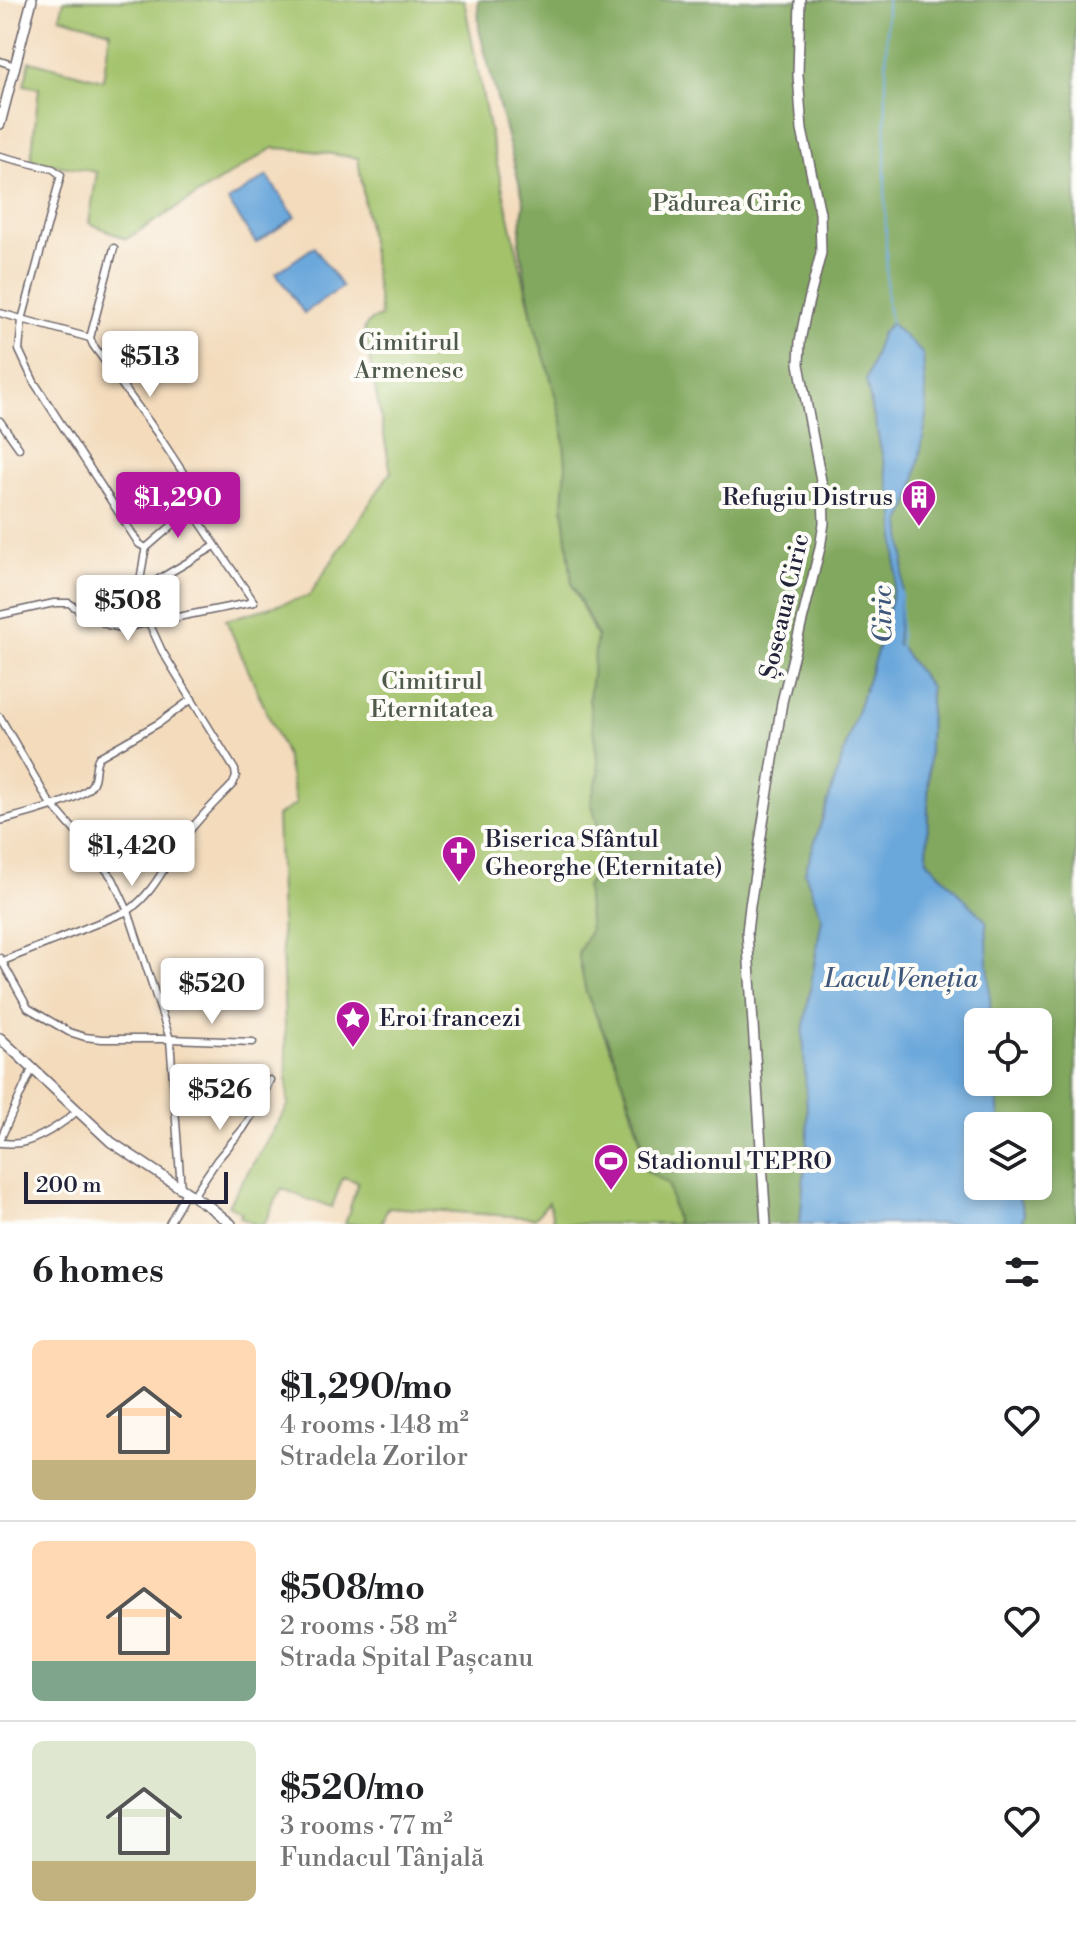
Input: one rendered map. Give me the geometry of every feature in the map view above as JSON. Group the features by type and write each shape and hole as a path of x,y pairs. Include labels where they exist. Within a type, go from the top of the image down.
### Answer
{"street":[{"path":"0,124 32,0"},
{"name":"Șoseaua Ciric","path":"766,1224 748,919 782,702 824,523 823,491 799,364 802,328 821,253 820,213 802,130 798,75 800,0"},
{"path":"0,61 15,66"},
{"path":"0,156 53,169 61,175 22,320 19,350 34,382 139,544 146,548"},
{"path":"114,248 90,338 199,497 196,505 146,548 137,592 162,651 235,770 236,777 182,840 146,895 128,911 2,960 28,1008 69,1032 102,1039 253,1042"},
{"path":"0,313 90,338"},
{"path":"0,421 19,448"},
{"path":"0,615 62,602 108,625 122,628 254,602 191,509"},
{"path":"137,592 215,546"},
{"path":"0,821 53,806 89,789 94,783 99,757 159,723 192,699"},
{"path":"0,717 32,776 113,879 128,911 170,1039 186,1192"},
{"path":"0,1038 111,1142 231,1224"},
{"path":"33,1067 0,1142 18,1144 28,1140 54,1128 77,1111"},
{"path":"169,1224 186,1192 243,1129 270,1080"}],"green space":[{"name":"Cimitirul Eternitatea","path":"64,0 464,0 490,133 533,321 563,425 567,467 563,505 573,587 597,638 590,700 599,773 598,868 586,886 591,932 579,955 588,997 620,1071 641,1143 668,1184 677,1224 554,1224 549,1202 535,1218 388,1207 381,1224 345,1224 358,1182 343,1177 332,1207 282,1188 264,1224 253,1224 228,1205 288,1106 277,816 296,804 286,756 226,620 309,596 391,473 364,328 371,320 381,317 358,158 273,148 126,239 89,223 97,172 31,161 39,88 24,85 30,61 103,80 110,31 60,17"},
{"name":"Pădurea Ciric","path":"478,0 1076,0 1076,1224 1021,1224 1024,1213 1020,1200 1052,1200 1052,1112 998,1112 997,1096 1052,1096 1052,1008 990,1008 985,921 927,860 930,687 897,643 904,558 901,523 913,493 866,381 895,512 896,577 882,636 805,872 822,918 813,969 808,1132 800,1224 677,1224 668,1184 642,1168 641,1140 635,1115 611,1048 586,993 578,953 590,931 586,887 598,866 599,831 591,801 599,772 589,699 597,635 572,584 563,504 566,465 562,422 532,317 519,242 524,202 479,29"}],"water":[{"path":"267,176 295,217 256,243 228,201"},
{"path":"314,247 342,287 304,313 276,273"},
{"name":"Lacul Veneția","path":"891,323 923,354 927,416 913,493 901,523 904,558 897,643 930,687 927,860 986,921 990,1008 964,1008 964,1096 997,1096 998,1112 964,1112 964,1200 1020,1200 1024,1213 1021,1224 800,1224 808,1132 803,1033 822,918 805,872 882,636 896,577 895,512 866,381 881,334"}],"waterway":[{"name":"Ciric","path":"887,0 885,181 887,305 891,322"},
{"name":"Ciric","path":"900,649 901,591"}],"place":[{"name":"Refugiu Distrus","path":"919,528"},
{"name":"Biserica Sfântul Gheorghe (Eternitate)","path":"459,884"},
{"name":"Eroi francezi","path":"353,1049"},
{"name":"Stadionul TEPRO","path":"611,1192"}],"park label":[{"name":"Cimitirul Armenesc","path":"409,356"}]}
